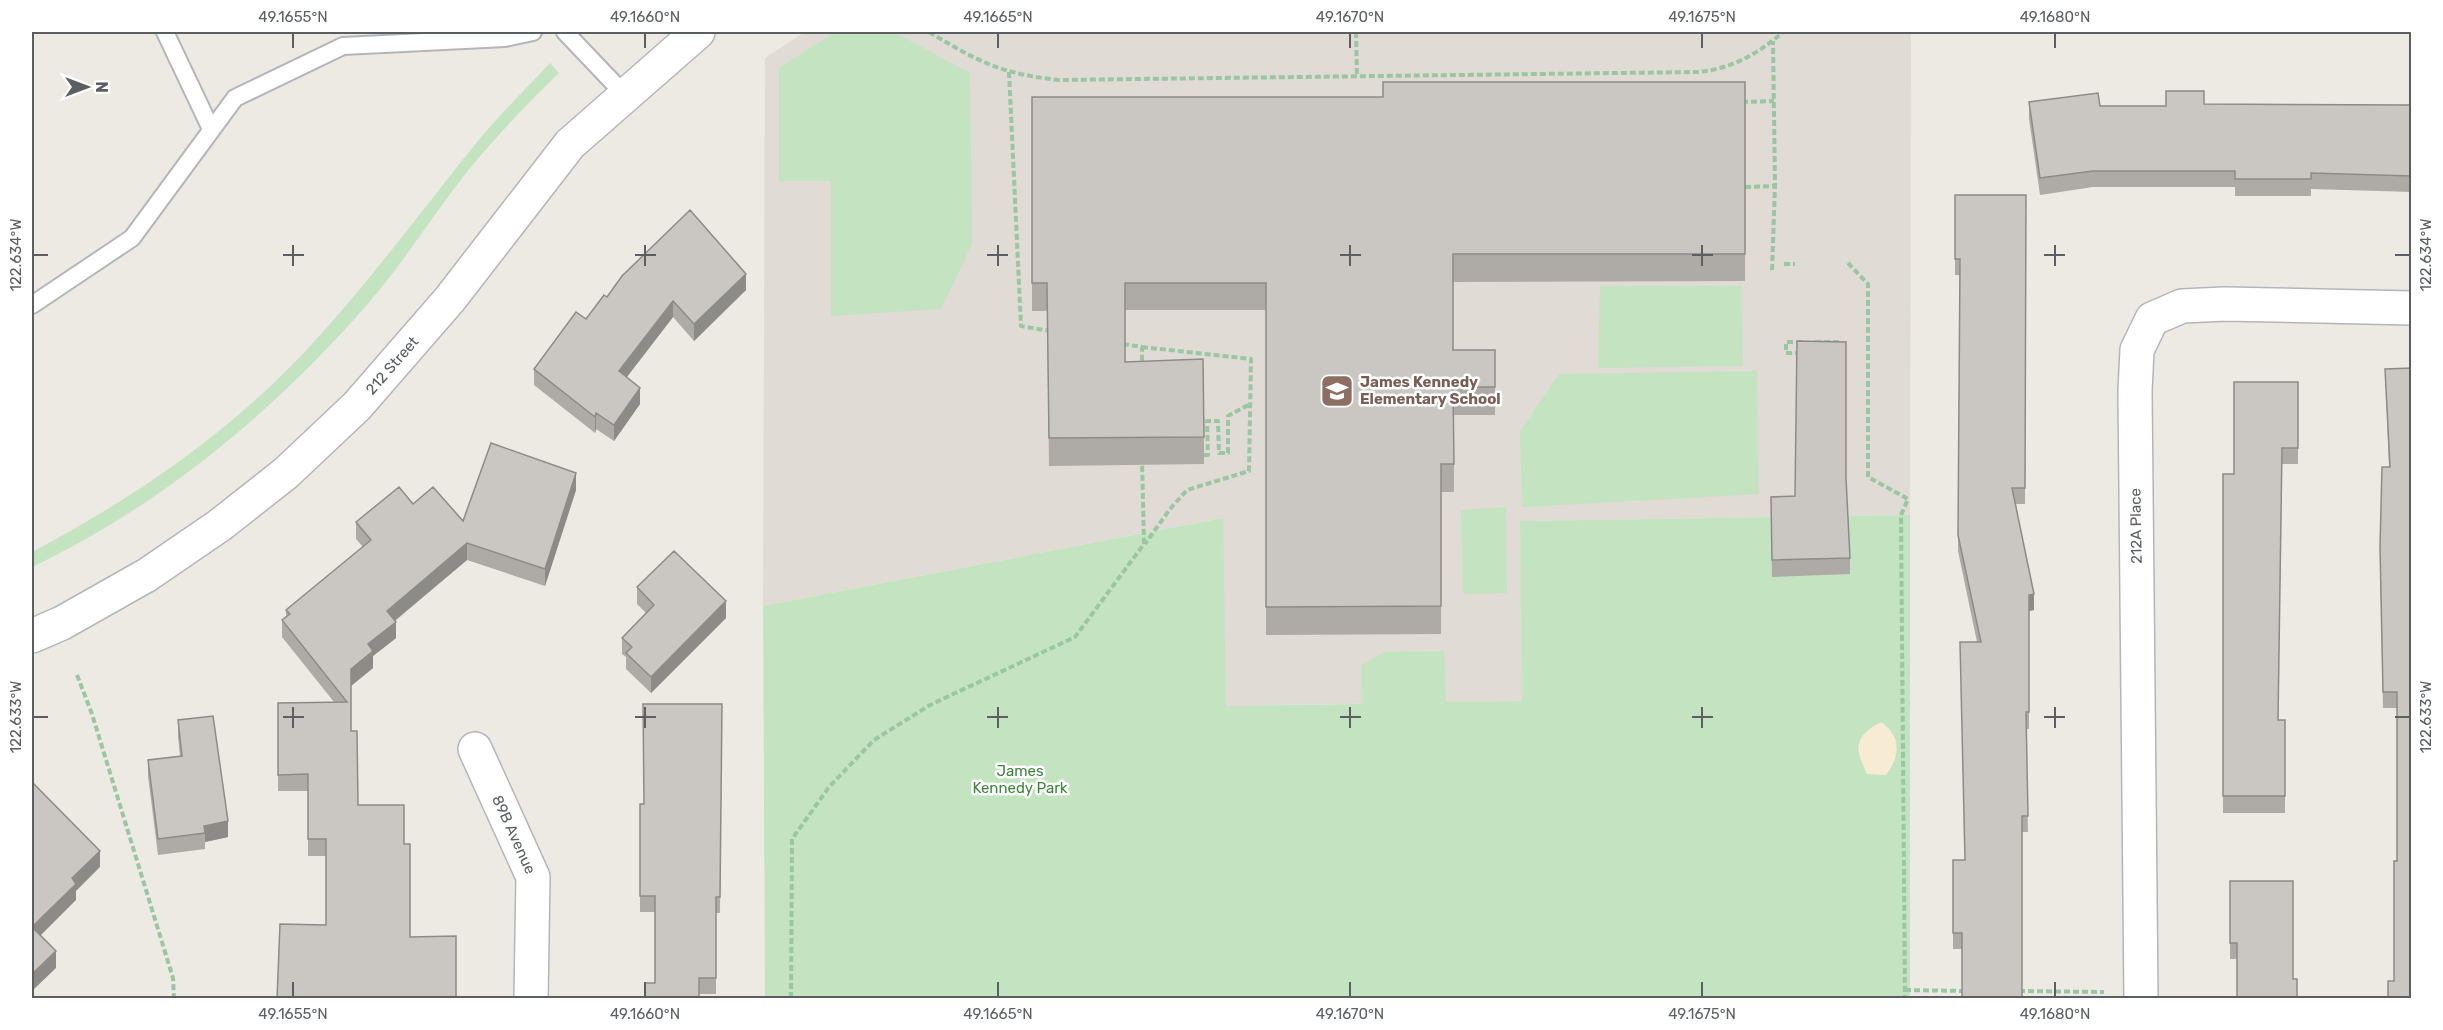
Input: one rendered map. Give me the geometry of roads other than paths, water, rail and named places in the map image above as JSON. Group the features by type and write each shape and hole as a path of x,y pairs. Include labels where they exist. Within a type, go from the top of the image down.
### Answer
{"street":[{"name":"212 Street","path":"32,636 62,623 147,575 220,525 286,473 357,406 450,299 570,144 624,94 698,32"},
{"name":"212A Place","path":"2141,995 2135,392 2137,350 2152,319 2182,306 2225,304 2412,308"},
{"name":"89B Avenue","path":"475,749 533,877 531,999"}],"lane":[{"path":"165,32 211,129"},
{"path":"32,304 132,238 235,98 343,46 505,38 533,32"},
{"path":"565,32 624,94"}],"place":[{"name":"James Kennedy Elementary School","path":"1337,391"}],"park label":[{"name":"James Kennedy Park","path":"1020,780"}]}
